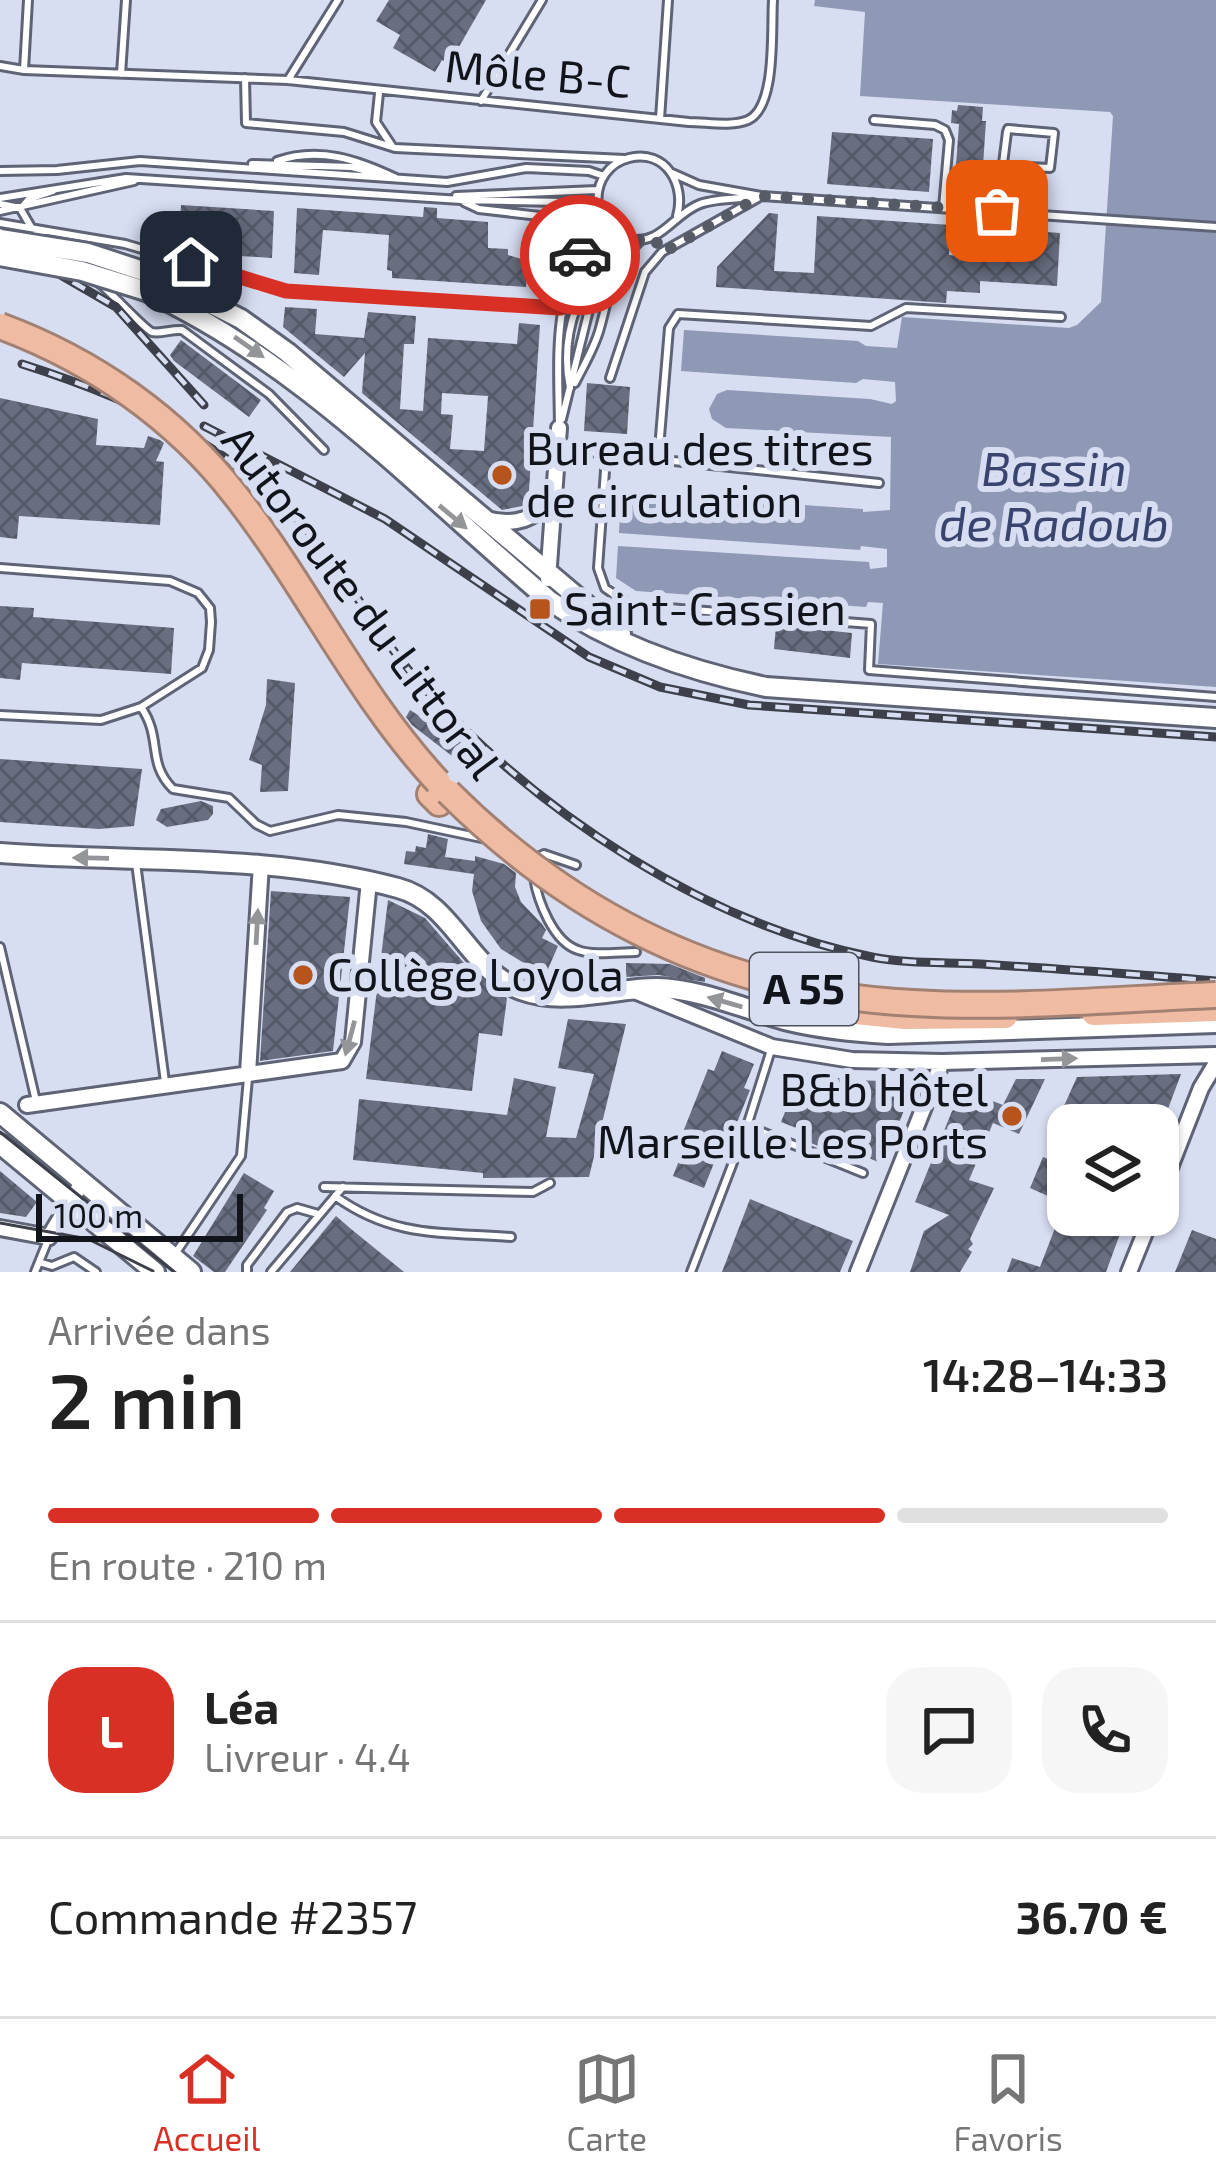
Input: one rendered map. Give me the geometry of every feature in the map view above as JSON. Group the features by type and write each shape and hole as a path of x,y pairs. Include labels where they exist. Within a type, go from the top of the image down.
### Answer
{"highway":[{"name":"Autoroute du Littoral","path":"0,326 57,349 98,373 170,426 234,494 378,708 422,765 525,862 615,921 695,958 755,977 873,1000 952,1004 1216,995"},
{"name":"Autoroute du Littoral","path":"0,341 67,371 112,399 178,453 230,511 379,734 430,794 490,852 591,923 690,970 767,994 846,1011 965,1017 1216,1009"}],"street":[{"path":"0,239 88,253 241,319 287,352 638,650"},
{"path":"0,256 149,283 276,367 546,598 580,622 638,650 705,674 766,687 1216,718"},
{"path":"546,598 559,428"},
{"path":"485,519 500,523 527,520 555,497"},
{"path":"0,854 219,859 405,889 448,920 477,962 499,980 524,991 560,996 680,990 790,1021 888,1034 1216,1023"},
{"path":"248,1073 261,864"},
{"path":"32,1104 335,1064 349,1054 369,881"},
{"path":"632,991 772,1046 852,1060 1216,1059 1179,1144"},
{"path":"858,1272 942,1062"},
{"path":"0,1113 191,1272"},
{"path":"0,1144 155,1272"},
{"path":"0,1228 49,1237 83,1181"},
{"path":"1130,1272 1144,1236"}],"lane":[{"path":"24,70 28,0"},
{"path":"121,75 126,0"},
{"path":"288,80 338,0"},
{"path":"481,101 542,0"},
{"path":"660,118 668,0"},
{"name":"Môle B-C","path":"0,66 288,80 738,123 760,111 768,91 773,0"},
{"path":"245,78 246,123 344,132 394,148 651,158 699,185 761,196 1216,227"},
{"path":"379,92 376,122 394,148"},
{"path":"874,120 945,130 950,140 943,208"},
{"path":"997,211 1003,166 1008,129 1054,133 1050,169 1003,166"},
{"path":"625,159 604,176 597,190 602,219 620,236 654,237 676,216 706,202 761,196"},
{"path":"0,171 140,160 447,182 526,168 604,176"},
{"path":"206,164 352,167 399,180"},
{"path":"672,172 680,194 676,216"},
{"path":"0,204 63,187 126,178 563,202 598,210"},
{"path":"0,204 20,208 143,179"},
{"path":"20,208 29,199 63,187"},
{"path":"434,197 597,190"},
{"path":"610,378 641,277 662,253 761,196"},
{"path":"461,200 479,209 548,217 560,241 565,289"},
{"path":"20,208 31,226 124,303 143,328 157,334 182,330 269,394 324,449"},
{"path":"559,428 560,308 602,219"},
{"path":"0,223 125,244 286,291 560,308"},
{"path":"571,392 566,358 577,299 620,236"},
{"path":"654,237 662,253"},
{"path":"596,283 641,240"},
{"path":"559,428 602,257"},
{"path":"571,392 598,335 610,280 620,260"},
{"path":"658,461 669,328 678,314 872,326 906,308 1061,317"},
{"path":"558,449 879,483"},
{"path":"606,457 598,568 605,589 629,605 871,624 868,670 1216,697"},
{"path":"0,568 170,581 198,593 210,608 209,650 202,668 141,707 101,720 0,715"},
{"path":"141,707 155,728 156,768 173,789 229,798 270,831 338,814 463,832 511,846 530,861 544,912 566,944 582,952 636,952"},
{"path":"530,861 544,854 576,865"},
{"path":"136,859 166,1085"},
{"path":"0,947 32,1104"},
{"path":"691,1272 772,1046"},
{"path":"173,1257 241,1156 248,1073"},
{"path":"747,1126 862,1172"},
{"path":"324,1187 533,1192 550,1184"},
{"path":"271,1272 344,1187"},
{"path":"335,1196 391,1227 511,1238"},
{"path":"248,1272 247,1265 287,1212 297,1208 318,1214"},
{"path":"34,1272 42,1263 49,1237"},
{"path":"42,1263 52,1266 74,1257 96,1272"}],"water":[{"name":"Bassin de Radoub","path":"815,0 1216,0 1216,687 878,664 883,603 868,602 866,607 636,591 616,578 618,546 887,567 887,549 619,533 621,493 863,512 890,510 891,437 726,428 712,419 709,409 717,394 727,390 892,404 895,382 681,371 684,330 858,341 897,348 902,317 1069,328 1101,302 1110,112 860,96 865,12 814,6"}],"building":[{"path":"389,0 486,0 449,64 442,60 435,72 393,48 400,35 376,21"},
{"path":"958,105 983,107 981,195 954,193 959,124 951,123 952,110 957,111"},
{"path":"832,132 933,139 929,192 827,184"},
{"path":"181,205 274,211 272,258 178,252"},
{"path":"424,207 437,208 437,218 488,222 488,248 508,249 508,255 528,261 526,287 392,278 392,271 387,270 389,235 323,230 319,275 294,273 297,208 423,217"},
{"path":"769,213 778,214 774,271 814,273 817,216 951,225 949,255 992,259 994,228 1060,233 1057,286 980,281 980,293 947,291 946,303 716,287 717,267"},
{"path":"285,307 317,309 315,334 364,338 368,312 416,316 414,344 404,344 400,409 423,411 428,338 517,344 519,323 540,325 528,505 502,510 362,393 365,353 344,377 283,327","holes":["442,393 488,396 484,451 450,449 453,415 441,414"]},
{"path":"181,340 261,400 249,417 174,361 170,355"},
{"path":"587,383 630,387 627,434 584,431"},
{"path":"0,398 98,419 96,445 144,448 148,436 164,443 156,461 164,462 160,525 19,516 17,539 0,537"},
{"path":"0,606 34,608 33,617 174,628 171,674 22,663 20,680 0,678"},
{"path":"776,625 852,633 850,658 774,649"},
{"path":"267,679 295,683 288,791 260,792 262,765 249,760 266,705"},
{"path":"410,710 461,742 452,756 412,725 406,717"},
{"path":"0,759 142,769 134,826 99,829 0,822"},
{"path":"201,801 213,806 208,820 167,827 156,820 161,809"},
{"path":"428,834 448,839 445,857 475,861 475,856 504,864 516,873 521,902 546,930 542,938 558,946 545,976 501,949 481,921 472,891 474,874 404,864 406,851 426,848"},
{"name":"Collège Loyola","path":"271,891 350,897 333,1051 260,1061"},
{"path":"388,900 425,918 471,971 507,998 502,1036 479,1033 472,1091 366,1079"},
{"path":"626,963 670,964 705,982 658,975 626,977"},
{"path":"568,1019 626,1024 589,1177 483,1178 483,1173 353,1160 359,1099 507,1115 514,1078 556,1087 546,1137 576,1138 594,1074 558,1068"},
{"path":"722,1051 754,1064 744,1088 750,1090 732,1135 726,1133 704,1188 673,1176 689,1135 683,1132 708,1069 714,1071"},
{"path":"801,1072 850,1080 915,1082 883,1164 843,1147 842,1156 799,1138 799,1129 781,1122"},
{"path":"1181,1074 1170,1104 1065,1104 1077,1077"},
{"path":"1016,1079 1045,1079 1019,1134 993,1123 969,1180 994,1188 970,1239 972,1252 960,1272 910,1272 924,1231 949,1215 915,1202 961,1089 1003,1105"},
{"path":"1043,1157 1047,1159 1047,1196 1030,1188"},
{"path":"0,1171 37,1202 26,1217 0,1213"},
{"path":"244,1173 274,1191 267,1210 225,1272 214,1272 193,1256"},
{"path":"750,1199 853,1241 840,1272 722,1272"},
{"path":"336,1216 351,1229 404,1272 290,1272"},
{"path":"1192,1230 1216,1239 1216,1272 1175,1272"},
{"path":"1052,1236 1119,1236 1106,1272 1007,1272 1012,1258 1040,1267"}],"tram line":[{"path":"0,1132 174,1272"},
{"path":"0,1223 88,1239 153,1271"}],"railway":[{"path":"0,240 116,307 204,405"},
{"path":"22,364 149,413 226,458 262,486 325,552 413,675 473,737 574,821 688,891 809,941 872,957 1216,981"},
{"path":"204,426 385,519 589,657 660,687 749,705 1216,737"}],"way so far":[{"path":"580,255 602,219 620,236 654,237 662,253 761,196 997,211"}],"place":[{"name":"Bureau des titres de circulation","path":"502,475"},
{"name":"Saint-Cassien","path":"540,609"},
{"name":"Collège Loyola","path":"303,975"},
{"name":"B&b Hôtel Marseille Les Ports","path":"1012,1116"}],"route":[{"path":"191,262 286,291 560,308 580,255"}]}
